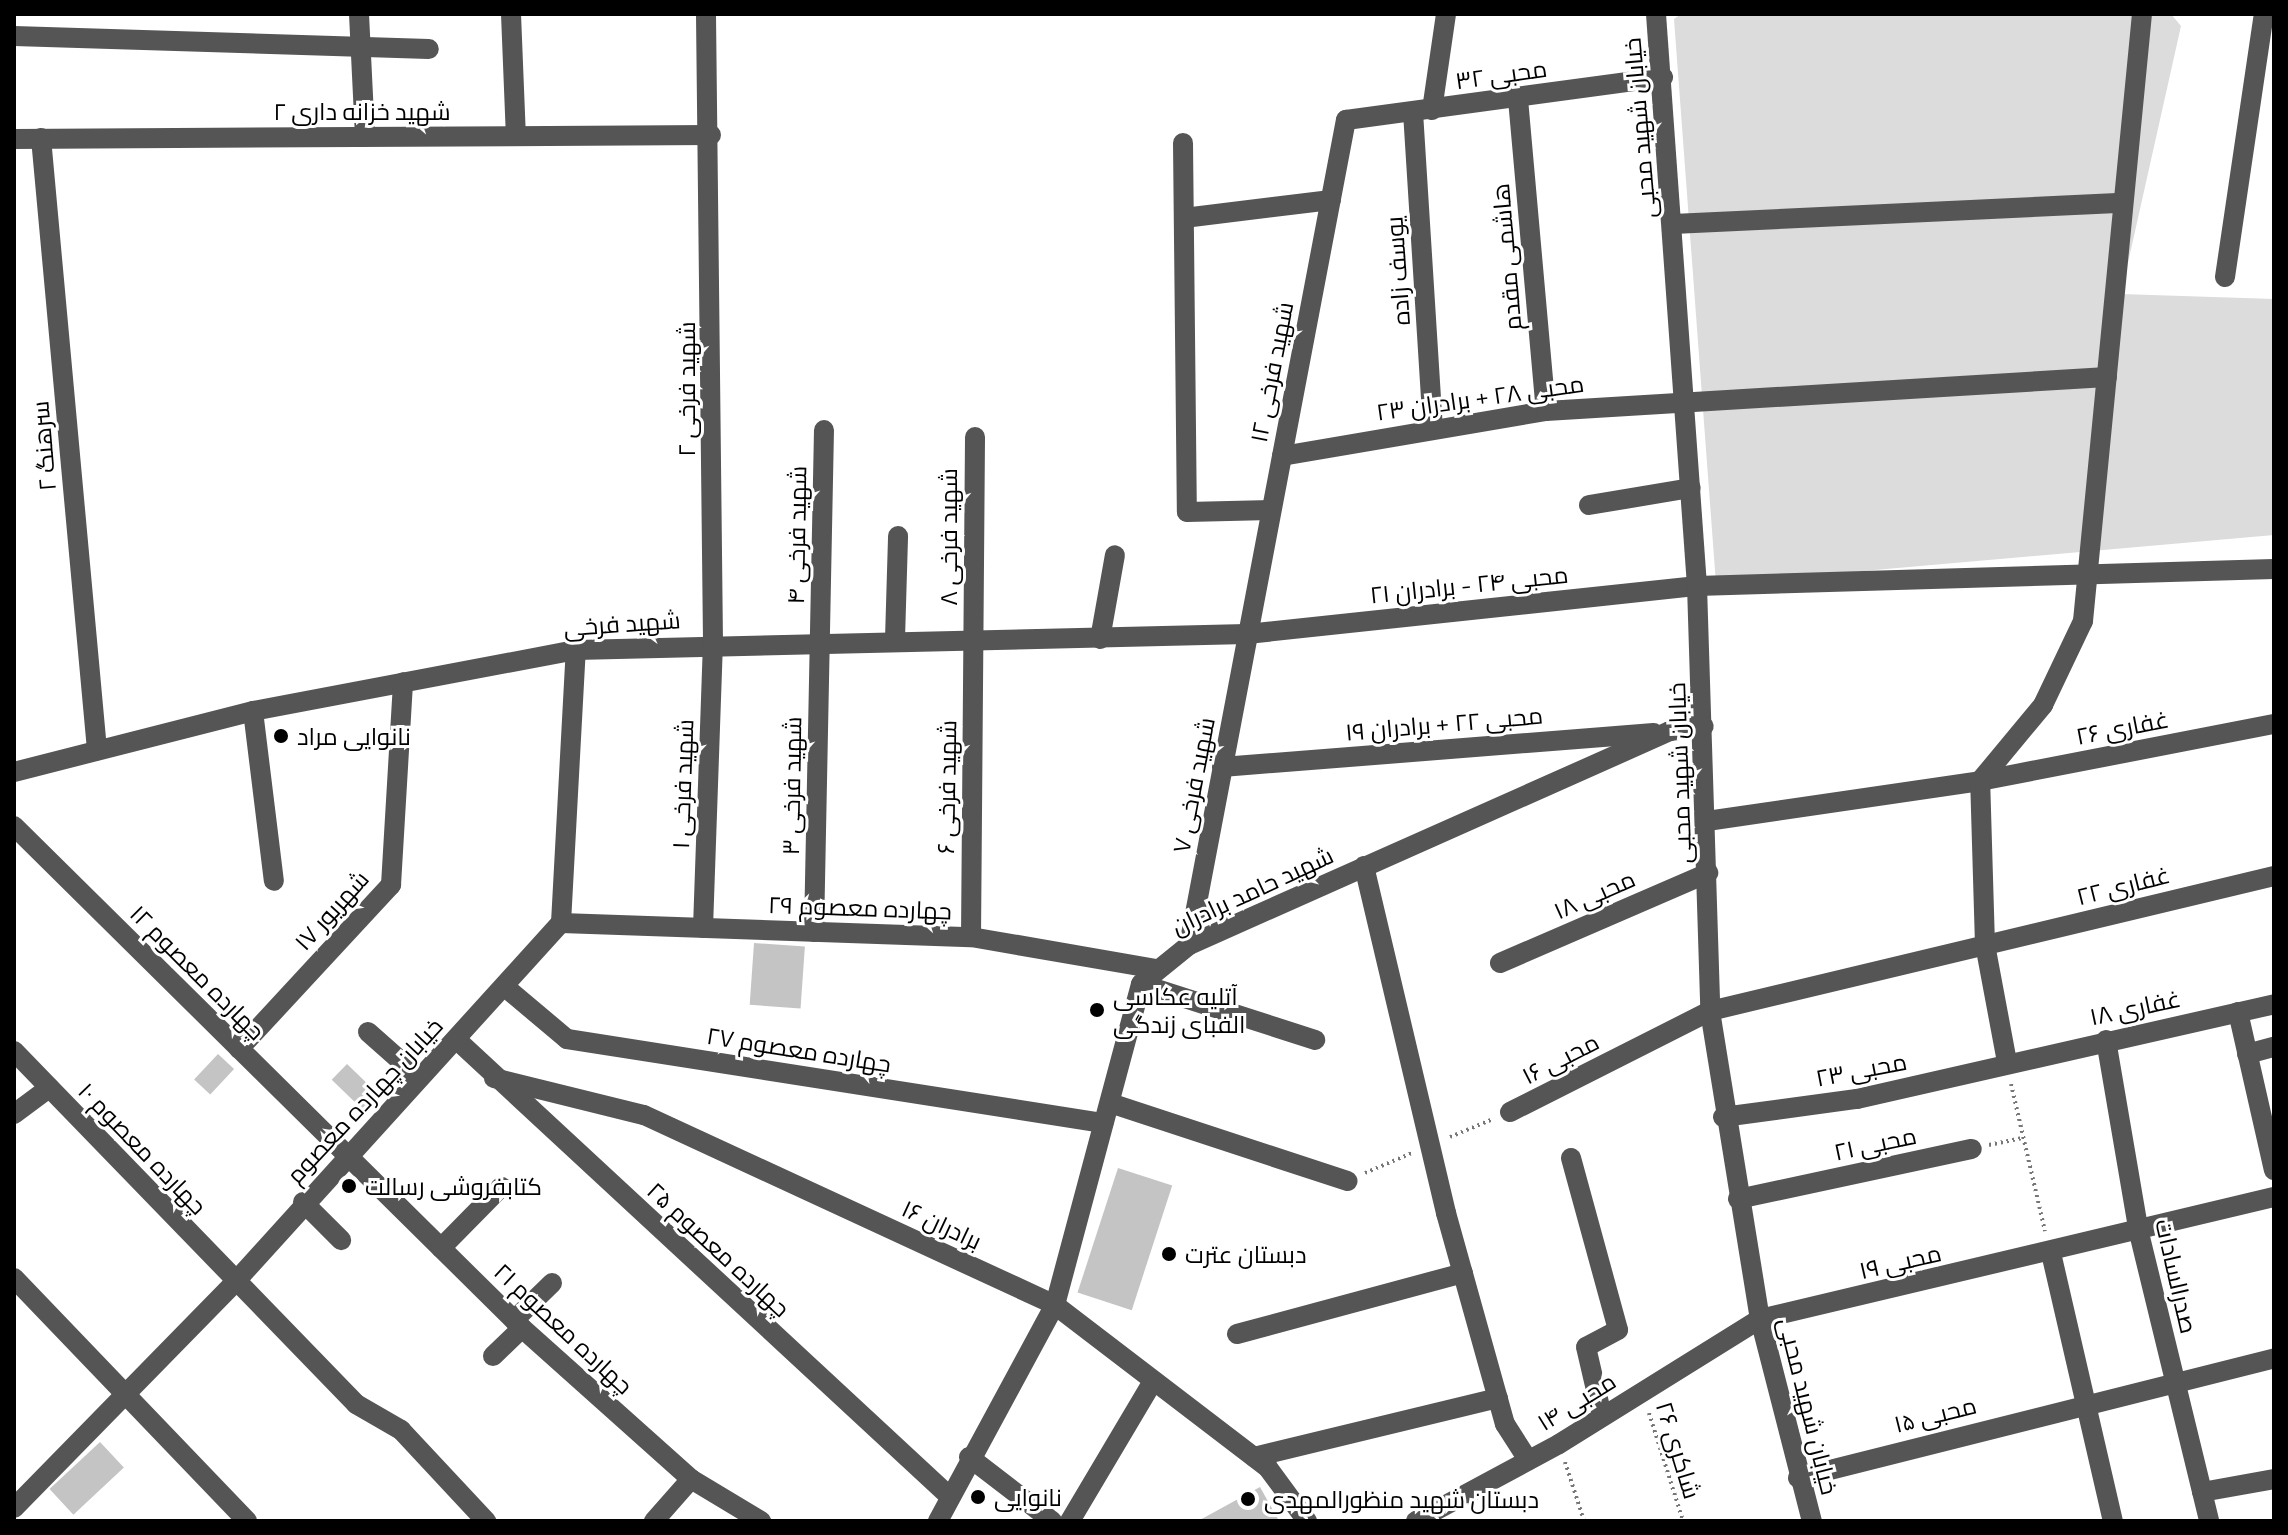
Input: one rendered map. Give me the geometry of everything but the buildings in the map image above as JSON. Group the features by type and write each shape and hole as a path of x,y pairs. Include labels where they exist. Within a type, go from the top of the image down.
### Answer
{"street":[{"path":"359,14 365,137"},
{"path":"511,14 516,136"},
{"name":"شهید فرخی ۲","path":"706,14 711,135 713,642"},
{"name":"یوسف زاده","path":"1433,427 1423,111 1446,14"},
{"name":"خیابان شهید محبی","path":"1656,14 1687,400 1704,726 1710,1011 1723,1117 1760,1319 1798,1478 1812,1521"},
{"path":"2007,1062 1985,945 1980,781 2043,705 2070,659 2087,578 2142,14"},
{"path":"2225,277 2264,14"},
{"path":"14,36 361,52 429,49"},
{"name":"محبی ۳۲","path":"1346,120 1663,77"},
{"name":"هاشمی مقدم","path":"1518,99 1546,411"},
{"name":"شهید فرخی ۱۲","path":"1247,634 1346,120"},
{"name":"شهید خزانه داری ۲","path":"14,139 711,135"},
{"name":"سرهنگ ۲","path":"41,138 97,750"},
{"path":"1183,143 1187,512 1271,510"},
{"path":"1184,218 1331,200"},
{"path":"1673,224 2123,203"},
{"name":"محبی ۲۸ + برادران ۲۳","path":"1282,456 1433,427 1546,411 1687,400 2107,377"},
{"name":"شهید فرخی ۴","path":"821,641 824,430"},
{"name":"شهید فرخی ۸","path":"974,637 975,437"},
{"path":"1589,505 1691,488"},
{"path":"895,639 898,536"},
{"path":"1100,639 1115,555"},
{"name":"محبی ۲۴ - برادران ۲۱","path":"1247,634 1697,586 2087,578 2274,569"},
{"name":"شهید فرخی","path":"14,772 253,711 576,650 713,642 974,637 1100,639 1247,634"},
{"name":"شهید فرخی ۷","path":"1189,945 1247,634"},
{"name":"شهید فرخی ۶","path":"971,937 974,637"},
{"name":"شهید فرخی ۳","path":"814,932 821,641"},
{"name":"شهید فرخی ۱","path":"703,928 713,642"},
{"path":"561,923 576,650"},
{"name":"۱۷ شهریور","path":"239,1049 391,885 403,682"},
{"path":"253,711 274,881"},
{"name":"غفاری ۲۶","path":"1707,821 1980,781 2274,724"},
{"name":"شهید حامد برادران","path":"1148,976 1189,945 1364,866 1670,731 1704,726"},
{"name":"محبی ۲۲ + برادران ۱۹","path":"1222,767 1670,731"},
{"name":"چهارده معصوم ۱۲","path":"14,826 346,1156"},
{"path":"1364,866 1463,1273 1498,1398 1528,1460"},
{"name":"محبی ۱۸","path":"1500,963 1708,873"},
{"name":"غفاری ۲۲","path":"1710,1011 2274,876"},
{"name":"چهارده معصوم ۲۹","path":"561,923 971,937 1148,976 1315,1040"},
{"name":"خیابان چهارده معصوم","path":"14,1508 236,1281 303,1202 457,1040 561,923"},
{"path":"938,1521 948,1495 1055,1305 1103,1123 1148,976"},
{"name":"چهارده معصوم ۲۷","path":"505,987 567,1039 1103,1123"},
{"name":"غفاری ۱۸","path":"2007,1062 2274,1004"},
{"name":"محبی ۱۶","path":"1510,1112 1710,1011"},
{"path":"2238,1012 2274,1170"},
{"path":"368,1032 420,1078"},
{"name":"چهارده معصوم ۲۵","path":"457,1040 494,1078 948,1495"},
{"name":"صدرالسادات","path":"2106,1040 2139,1233 2209,1521"},
{"path":"2247,1054 2274,1047"},
{"name":"چهارده معصوم ۱۰","path":"14,1051 356,1404 401,1430 486,1521"},
{"name":"محبی ۲۳","path":"1723,1117 1857,1099 2007,1062"},
{"name":"برادران ۱۶","path":"494,1078 644,1115 1055,1305 1254,1457 1307,1521"},
{"path":"14,1114 49,1088"},
{"path":"1110,1103 1347,1181"},
{"name":"محبی ۲۱","path":"1738,1199 1972,1149"},
{"name":"چهارده معصوم ۲۱","path":"346,1156 518,1324 691,1479 761,1521"},
{"path":"1571,1158 1618,1330 1586,1347 1602,1416"},
{"path":"441,1248 501,1187"},
{"name":"محبی ۱۹","path":"1760,1319 2139,1233 2274,1197"},
{"path":"303,1202 341,1240"},
{"path":"2051,1253 2113,1521"},
{"path":"1237,1334 1463,1273"},
{"path":"14,1278 247,1521"},
{"path":"493,1356 552,1283"},
{"name":"محبی ۱۴","path":"1416,1521 1559,1444 1760,1319"},
{"name":"محبی ۱۵","path":"1798,1478 2274,1358"},
{"path":"1070,1521 1153,1381"},
{"path":"1254,1457 1498,1398"},
{"path":"969,1457 1052,1521"},
{"path":"654,1521 691,1479"},
{"path":"2202,1492 2274,1479"},
{"path":"14,1515 19,1521"}],"path":[{"path":"2007,1062 2022,1138 2051,1253"},
{"name":"محبی ۱۶","path":"1347,1181 1510,1112"},
{"path":"1972,1149 2022,1138"},
{"name":"شاکری ۲۶","path":"1642,1390 1683,1521"},
{"path":"1559,1444 1584,1521"}],"shaded area":[{"path":"1681,14 2171,14 2181,26 2121,294 2274,299 2274,535 1716,584 1674,19"}],"place":[{"name":"نانوایی مراد","path":"281,736"},
{"name":"آتلیه عکاسی الفبای زندگی","path":"1097,1010"},
{"name":"کتابفروشی رسالت","path":"349,1186"},
{"name":"دبستان عترت","path":"1169,1254"},
{"name":"نانوایی","path":"978,1497"},
{"name":"دبستان شهید منظورالمهدی","path":"1248,1499"}]}
